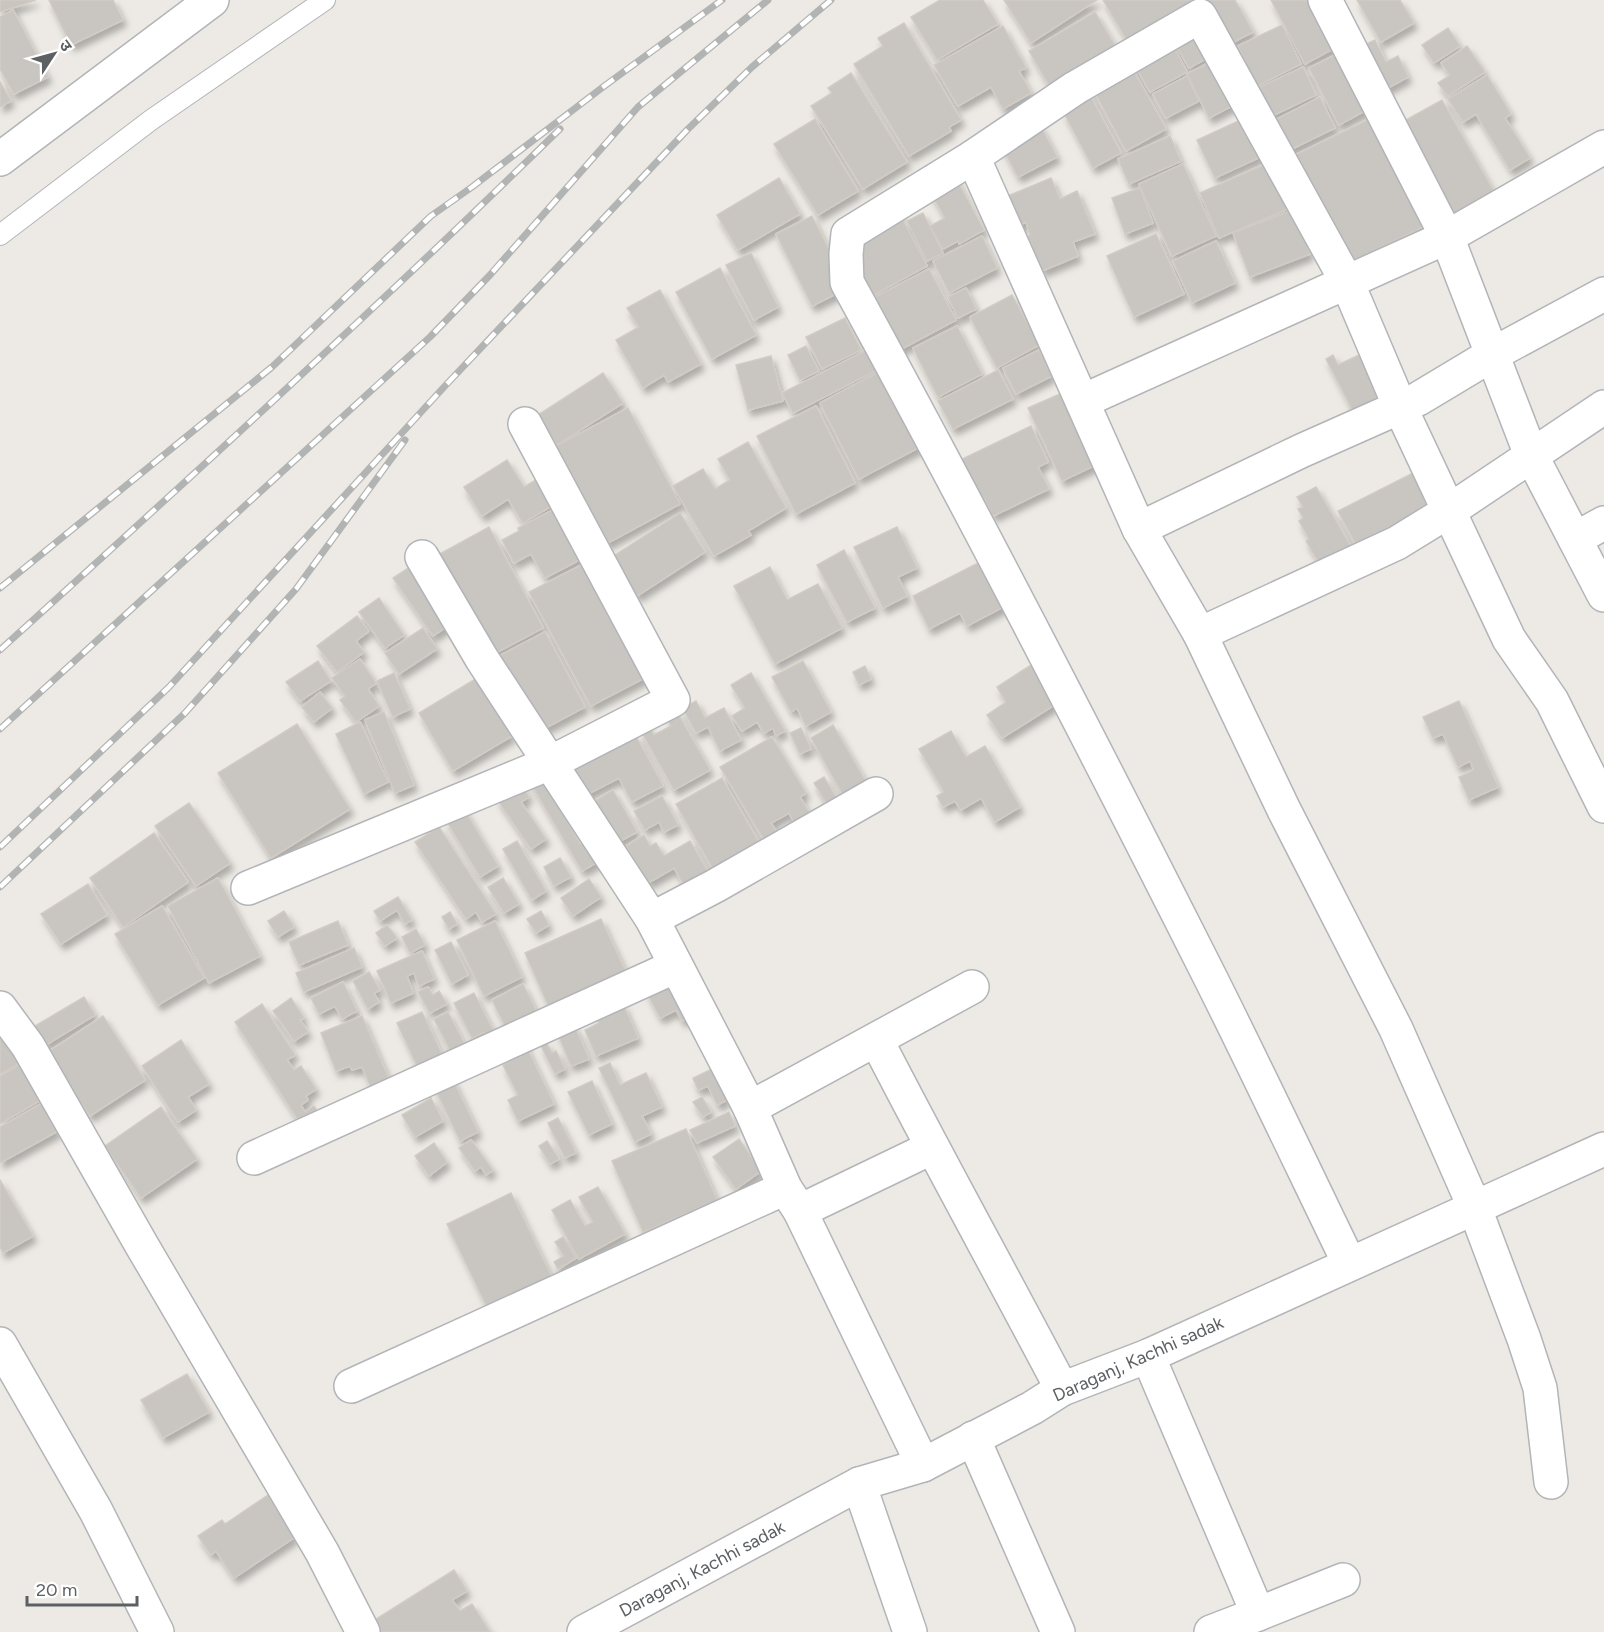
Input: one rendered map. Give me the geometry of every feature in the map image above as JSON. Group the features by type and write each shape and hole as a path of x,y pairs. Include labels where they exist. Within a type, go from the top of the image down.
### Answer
{"street":[{"path":"0,159 212,0"},
{"path":"1324,0 1447,237 1531,455 1604,595"},
{"path":"1349,1263 1212,981 1096,753 940,453 847,282 848,234 973,157 1075,88 1200,16 1347,282 1400,407 1509,639 1552,701 1604,806"},
{"path":"1083,401 1447,237 1604,147"},
{"path":"973,157 1139,530 1200,634 1284,810 1396,1029 1474,1206 1540,1388 1551,1482"},
{"path":"1139,530 1301,451 1400,407 1604,294"},
{"path":"1200,634 1397,543 1449,511 1604,407"},
{"path":"248,888 550,763 673,700 525,424"},
{"path":"1575,539 1604,523"},
{"path":"422,557 482,659 652,919 750,1108 792,1200 924,1465"},
{"path":"652,919 715,886 876,794"},
{"path":"254,1158 676,966"},
{"path":"750,1108 877,1041 972,987"},
{"path":"0,1008 28,1046 322,1552 363,1632"},
{"path":"877,1041 1062,1389"},
{"path":"351,1386 792,1200 932,1148"},
{"name":"Daraganj, Kachhi sadak","path":"584,1632 859,1484 924,1465 1032,1408 1062,1389 1148,1356 1474,1206 1604,1149"},
{"path":"0,1344 96,1511 157,1632"},
{"path":"1148,1356 1258,1614"},
{"path":"973,1438 1058,1632"},
{"path":"859,1484 910,1632"},
{"path":"1210,1632 1342,1580"}],"lane":[{"path":"0,234 151,120 325,0"}],"building":[{"path":"0,0 36,0 0,12"},
{"path":"49,0 113,0 123,20 71,45"},
{"path":"940,0 983,0 998,24 937,60 911,17"},
{"path":"1004,0 1097,0 1031,43"},
{"path":"1103,0 1190,0 1193,5 1128,42"},
{"path":"1203,0 1235,0 1253,32 1228,45"},
{"path":"1271,0 1324,0 1346,42 1305,64"},
{"path":"1357,0 1400,0 1414,23 1381,42"},
{"path":"13,10 48,77 14,94 0,69 0,17"},
{"path":"1095,12 1117,49 1050,87 1029,51"},
{"path":"904,23 961,120 949,127 951,131 909,156 854,64 883,46 878,38"},
{"path":"1282,25 1301,64 1257,86 1238,46"},
{"path":"1003,26 1026,68 1019,71 1031,93 1003,109 991,87 958,106 934,65"},
{"path":"1448,28 1460,46 1434,63 1422,45"},
{"path":"1196,29 1211,56 1189,68 1174,41"},
{"path":"1170,40 1187,72 1150,92 1132,60"},
{"path":"1375,40 1386,62 1398,56 1408,77 1379,93 1357,48"},
{"path":"1467,46 1485,72 1448,96 1438,83 1450,75 1441,63"},
{"path":"1347,49 1376,105 1339,125 1309,68"},
{"path":"1216,59 1238,103 1209,118 1187,74"},
{"path":"1130,64 1166,129 1126,151 1091,85"},
{"path":"1303,67 1316,95 1270,117 1256,89"},
{"path":"851,73 907,162 863,189 811,106 832,93 828,88"},
{"path":"1487,75 1511,114 1505,118 1530,158 1510,170 1476,114 1463,122 1448,99"},
{"path":"1187,76 1199,101 1166,118 1153,94"},
{"path":"0,82 11,101 0,107"},
{"path":"1087,90 1121,153 1093,168 1064,113"},
{"path":"1320,97 1335,128 1288,151 1273,121"},
{"path":"1442,100 1494,192 1447,219 1395,126"},
{"path":"1380,114 1433,222 1349,263 1295,155"},
{"path":"1249,116 1267,154 1215,178 1197,140"},
{"path":"815,119 858,191 818,215 774,144"},
{"path":"1040,125 1057,157 1018,177 1001,145"},
{"path":"1170,136 1181,161 1129,184 1118,159"},
{"path":"1277,159 1297,205 1219,238 1200,193"},
{"path":"1183,164 1216,236 1172,256 1139,184"},
{"path":"954,175 984,230 959,244 958,241 943,249 930,226 945,218 928,188"},
{"path":"779,178 800,214 738,250 717,215"},
{"path":"1051,178 1060,199 1077,191 1095,234 1073,242 1078,256 1042,271 1028,236 1030,235 1026,222 1015,227 1003,198"},
{"path":"1140,188 1153,223 1125,234 1112,198"},
{"path":"894,203 927,266 870,297 836,234"},
{"path":"1293,210 1310,254 1250,277 1233,233"},
{"path":"923,213 943,253 927,261 907,221"},
{"path":"812,216 848,288 812,306 776,234"},
{"path":"1156,234 1184,294 1134,317 1107,256"},
{"path":"982,236 997,268 949,293 933,261"},
{"path":"1216,241 1235,283 1192,303 1173,261"},
{"path":"751,253 778,307 754,320 726,265"},
{"path":"720,268 756,335 712,359 676,292"},
{"path":"929,269 956,320 896,352 869,300"},
{"path":"966,288 976,309 958,318 948,297"},
{"path":"660,290 701,364 668,382 664,375 643,388 616,340 639,327 627,308"},
{"path":"1012,295 1039,345 997,368 970,317"},
{"path":"845,318 861,350 822,369 806,337"},
{"path":"957,326 982,374 938,397 913,348"},
{"path":"806,346 819,371 800,380 788,355"},
{"path":"869,349 879,369 793,413 782,393"},
{"path":"1039,350 1052,376 1016,394 1003,368"},
{"path":"1372,353 1394,398 1356,417 1326,359 1333,355 1338,365 1359,355 1361,359"},
{"path":"771,356 783,401 748,410 736,365"},
{"path":"882,370 922,446 859,479 820,403"},
{"path":"998,370 1013,399 953,429 938,401"},
{"path":"603,373 623,403 557,445 538,415"},
{"path":"1069,390 1102,462 1062,481 1028,408"},
{"path":"816,406 855,483 796,514 757,436"},
{"path":"628,408 680,504 606,544 554,447"},
{"path":"1031,426 1048,462 1038,467 1049,489 993,516 983,496 977,499 958,461"},
{"path":"748,442 786,508 748,531 751,535 714,556 673,486 703,469 715,489 730,480 718,459"},
{"path":"507,460 524,487 544,475 560,501 523,523 508,499 482,516 464,487"},
{"path":"1421,469 1443,512 1361,554 1338,511"},
{"path":"1316,487 1353,550 1322,568 1306,541 1309,539 1299,521 1303,518 1298,509 1303,507 1297,497"},
{"path":"564,504 591,554 545,578 531,554 514,563 502,540 519,531 518,528"},
{"path":"680,513 705,552 637,596 612,557"},
{"path":"489,527 543,628 490,656 436,556"},
{"path":"897,527 917,568 898,577 907,596 883,608 854,547"},
{"path":"844,550 875,608 847,622 817,565"},
{"path":"988,558 1011,603 967,626 960,613 929,629 913,596"},
{"path":"593,559 654,673 591,706 529,592"},
{"path":"416,563 455,621 433,636 393,578"},
{"path":"770,567 787,600 818,584 842,628 775,664 734,586"},
{"path":"379,598 404,635 385,648 359,612"},
{"path":"357,616 369,631 356,641 364,652 337,672 317,646"},
{"path":"423,628 437,649 399,674 385,653"},
{"path":"545,632 585,707 536,733 495,658"},
{"path":"360,659 376,683 368,689 379,706 356,722 340,700 345,696 332,678"},
{"path":"318,661 331,681 300,701 286,682"},
{"path":"803,661 831,712 806,726 797,708 791,712 772,677"},
{"path":"1031,665 1056,704 1002,738 987,715 1006,702 997,687"},
{"path":"865,666 871,679 859,685 853,672"},
{"path":"394,673 410,709 393,717 377,681"},
{"path":"751,673 785,731 776,736 773,728 764,733 757,722 742,731 732,716 745,708 731,685"},
{"path":"477,678 512,736 453,771 419,713"},
{"path":"320,692 332,708 314,722 302,707"},
{"path":"696,701 705,718 724,708 741,740 720,751 708,727 696,733 683,708"},
{"path":"1459,701 1498,787 1469,800 1459,777 1474,770 1470,761 1458,767 1443,734 1433,738 1423,717"},
{"path":"384,712 414,785 395,793 365,720"},
{"path":"677,712 710,770 674,790 641,731 649,726 654,735 671,726 666,717"},
{"path":"360,722 388,782 364,794 336,734"},
{"path":"297,724 350,809 271,858 218,773"},
{"path":"833,725 870,789 847,802 811,738"},
{"path":"801,728 811,749 800,754 790,733"},
{"path":"951,731 966,757 985,746 1020,807 995,822 981,798 961,810 955,801 943,807 937,796 944,792 919,749"},
{"path":"636,736 663,786 632,802 619,778 584,796 571,771"},
{"path":"772,737 806,793 800,797 814,821 798,830 789,813 771,823 782,840 769,848 720,767"},
{"path":"550,768 555,799 580,844 589,839 601,860 582,871 529,780"},
{"path":"824,777 837,799 827,804 814,783"},
{"path":"722,778 763,850 717,876 676,804"},
{"path":"520,783 529,797 521,802 546,839 531,849 497,799"},
{"path":"613,790 637,832 611,846 606,819 595,801"},
{"path":"662,796 678,825 664,832 659,822 645,830 634,811"},
{"path":"189,803 230,863 196,886 155,826"},
{"path":"464,809 498,866 480,877 446,820"},
{"path":"439,827 496,914 482,922 476,912 466,919 415,842"},
{"path":"154,833 188,882 123,927 90,878"},
{"path":"644,835 650,846 656,843 664,856 690,841 710,875 687,890 674,868 648,883 626,846"},
{"path":"517,841 546,891 532,900 503,849"},
{"path":"560,858 571,877 554,886 544,867"},
{"path":"218,878 260,956 209,983 168,906"},
{"path":"503,878 519,904 504,913 488,887"},
{"path":"589,879 601,897 573,916 561,898"},
{"path":"88,884 107,915 61,944 41,914"},
{"path":"398,897 412,920 405,924 397,910 380,921 374,911"},
{"path":"162,906 204,978 158,1005 115,934"},
{"path":"284,911 294,927 278,937 268,921"},
{"path":"541,911 549,925 536,933 527,919"},
{"path":"450,912 457,924 449,929 442,917"},
{"path":"601,919 628,977 551,1012 525,953"},
{"path":"338,921 348,945 299,965 289,942"},
{"path":"495,921 522,977 484,996 457,940"},
{"path":"387,925 397,938 385,946 376,933"},
{"path":"416,929 425,945 410,953 402,937"},
{"path":"451,942 468,975 452,984 435,950"},
{"path":"354,948 362,967 304,992 296,973"},
{"path":"422,951 434,979 419,986 414,973 407,976 413,993 391,1003 377,971"},
{"path":"369,972 380,990 374,993 379,1002 368,1009 353,981"},
{"path":"671,979 690,1017 682,1021 676,1010 660,1018 646,991"},
{"path":"343,982 357,1011 342,1019 335,1006 319,1014 311,998"},
{"path":"523,984 538,1015 507,1030 492,1000"},
{"path":"428,987 433,995 439,991 447,1004 430,1013 418,992"},
{"path":"474,993 495,1034 487,1038 484,1032 472,1038 454,1003"},
{"path":"84,997 95,1015 46,1045 35,1026"},
{"path":"291,998 304,1018 300,1020 308,1032 294,1041 273,1011"},
{"path":"262,1004 295,1055 287,1060 294,1070 301,1066 316,1089 306,1096 308,1100 301,1105 305,1112 314,1106 319,1114 306,1132 235,1022"},
{"path":"623,1004 638,1038 596,1056 585,1030 599,1023 596,1015"},
{"path":"422,1012 446,1063 439,1066 435,1057 417,1066 397,1023"},
{"path":"448,1012 467,1049 453,1056 434,1019"},
{"path":"103,1016 145,1080 90,1116 82,1104 73,1110 55,1082 64,1076 48,1052"},
{"path":"362,1016 390,1082 372,1090 362,1067 352,1070 350,1066 336,1071 321,1033"},
{"path":"0,1021 25,1060 0,1074"},
{"path":"574,1025 589,1059 571,1066 557,1032"},
{"path":"181,1040 209,1084 188,1097 196,1110 178,1122 142,1066"},
{"path":"524,1042 554,1104 518,1121 508,1100 518,1095 503,1065 521,1056 516,1046"},
{"path":"546,1042 552,1053 556,1051 565,1069 555,1074 541,1046"},
{"path":"610,1063 620,1085 646,1073 662,1107 642,1116 651,1134 635,1142 599,1068"},
{"path":"21,1064 41,1100 0,1124 0,1076"},
{"path":"712,1069 727,1100 717,1105 708,1086 698,1090 693,1078"},
{"path":"452,1078 478,1132 460,1141 434,1086"},
{"path":"592,1081 612,1124 589,1135 568,1092"},
{"path":"702,1097 711,1112 703,1117 693,1102"},
{"path":"431,1098 443,1121 415,1137 402,1115"},
{"path":"42,1103 58,1131 0,1163 0,1127"},
{"path":"161,1107 197,1159 141,1198 105,1146"},
{"path":"729,1112 735,1126 697,1143 690,1130"},
{"path":"558,1118 576,1153 565,1158 548,1123"},
{"path":"686,1129 717,1200 643,1232 612,1161"},
{"path":"739,1139 761,1171 736,1189 713,1157"},
{"path":"471,1140 493,1170 486,1175 481,1167 475,1171 459,1148"},
{"path":"547,1141 559,1159 550,1164 539,1146"},
{"path":"434,1143 447,1162 429,1176 415,1156"},
{"path":"0,1180 33,1236 3,1253 0,1247"},
{"path":"598,1187 625,1234 579,1259 552,1210 570,1200 585,1226 593,1222 579,1197"},
{"path":"511,1193 552,1278 488,1309 447,1224"},
{"path":"563,1237 576,1258 558,1269 554,1262 564,1256 555,1242"},
{"path":"187,1374 209,1412 163,1438 141,1400"},
{"path":"268,1495 295,1537 234,1578 216,1551 211,1555 198,1536 222,1520 225,1524"},
{"path":"454,1570 467,1591 452,1600 460,1611 472,1604 490,1632 380,1632 373,1621"}],"railway":[{"path":"0,588 272,367 431,216 722,0"},
{"path":"0,729 430,337 490,275 638,107 768,0"},
{"path":"0,847 169,687 444,387 688,129 752,67 831,0"},
{"path":"0,650 353,327 560,129"},
{"path":"0,887 185,713 296,589 405,440"}]}
